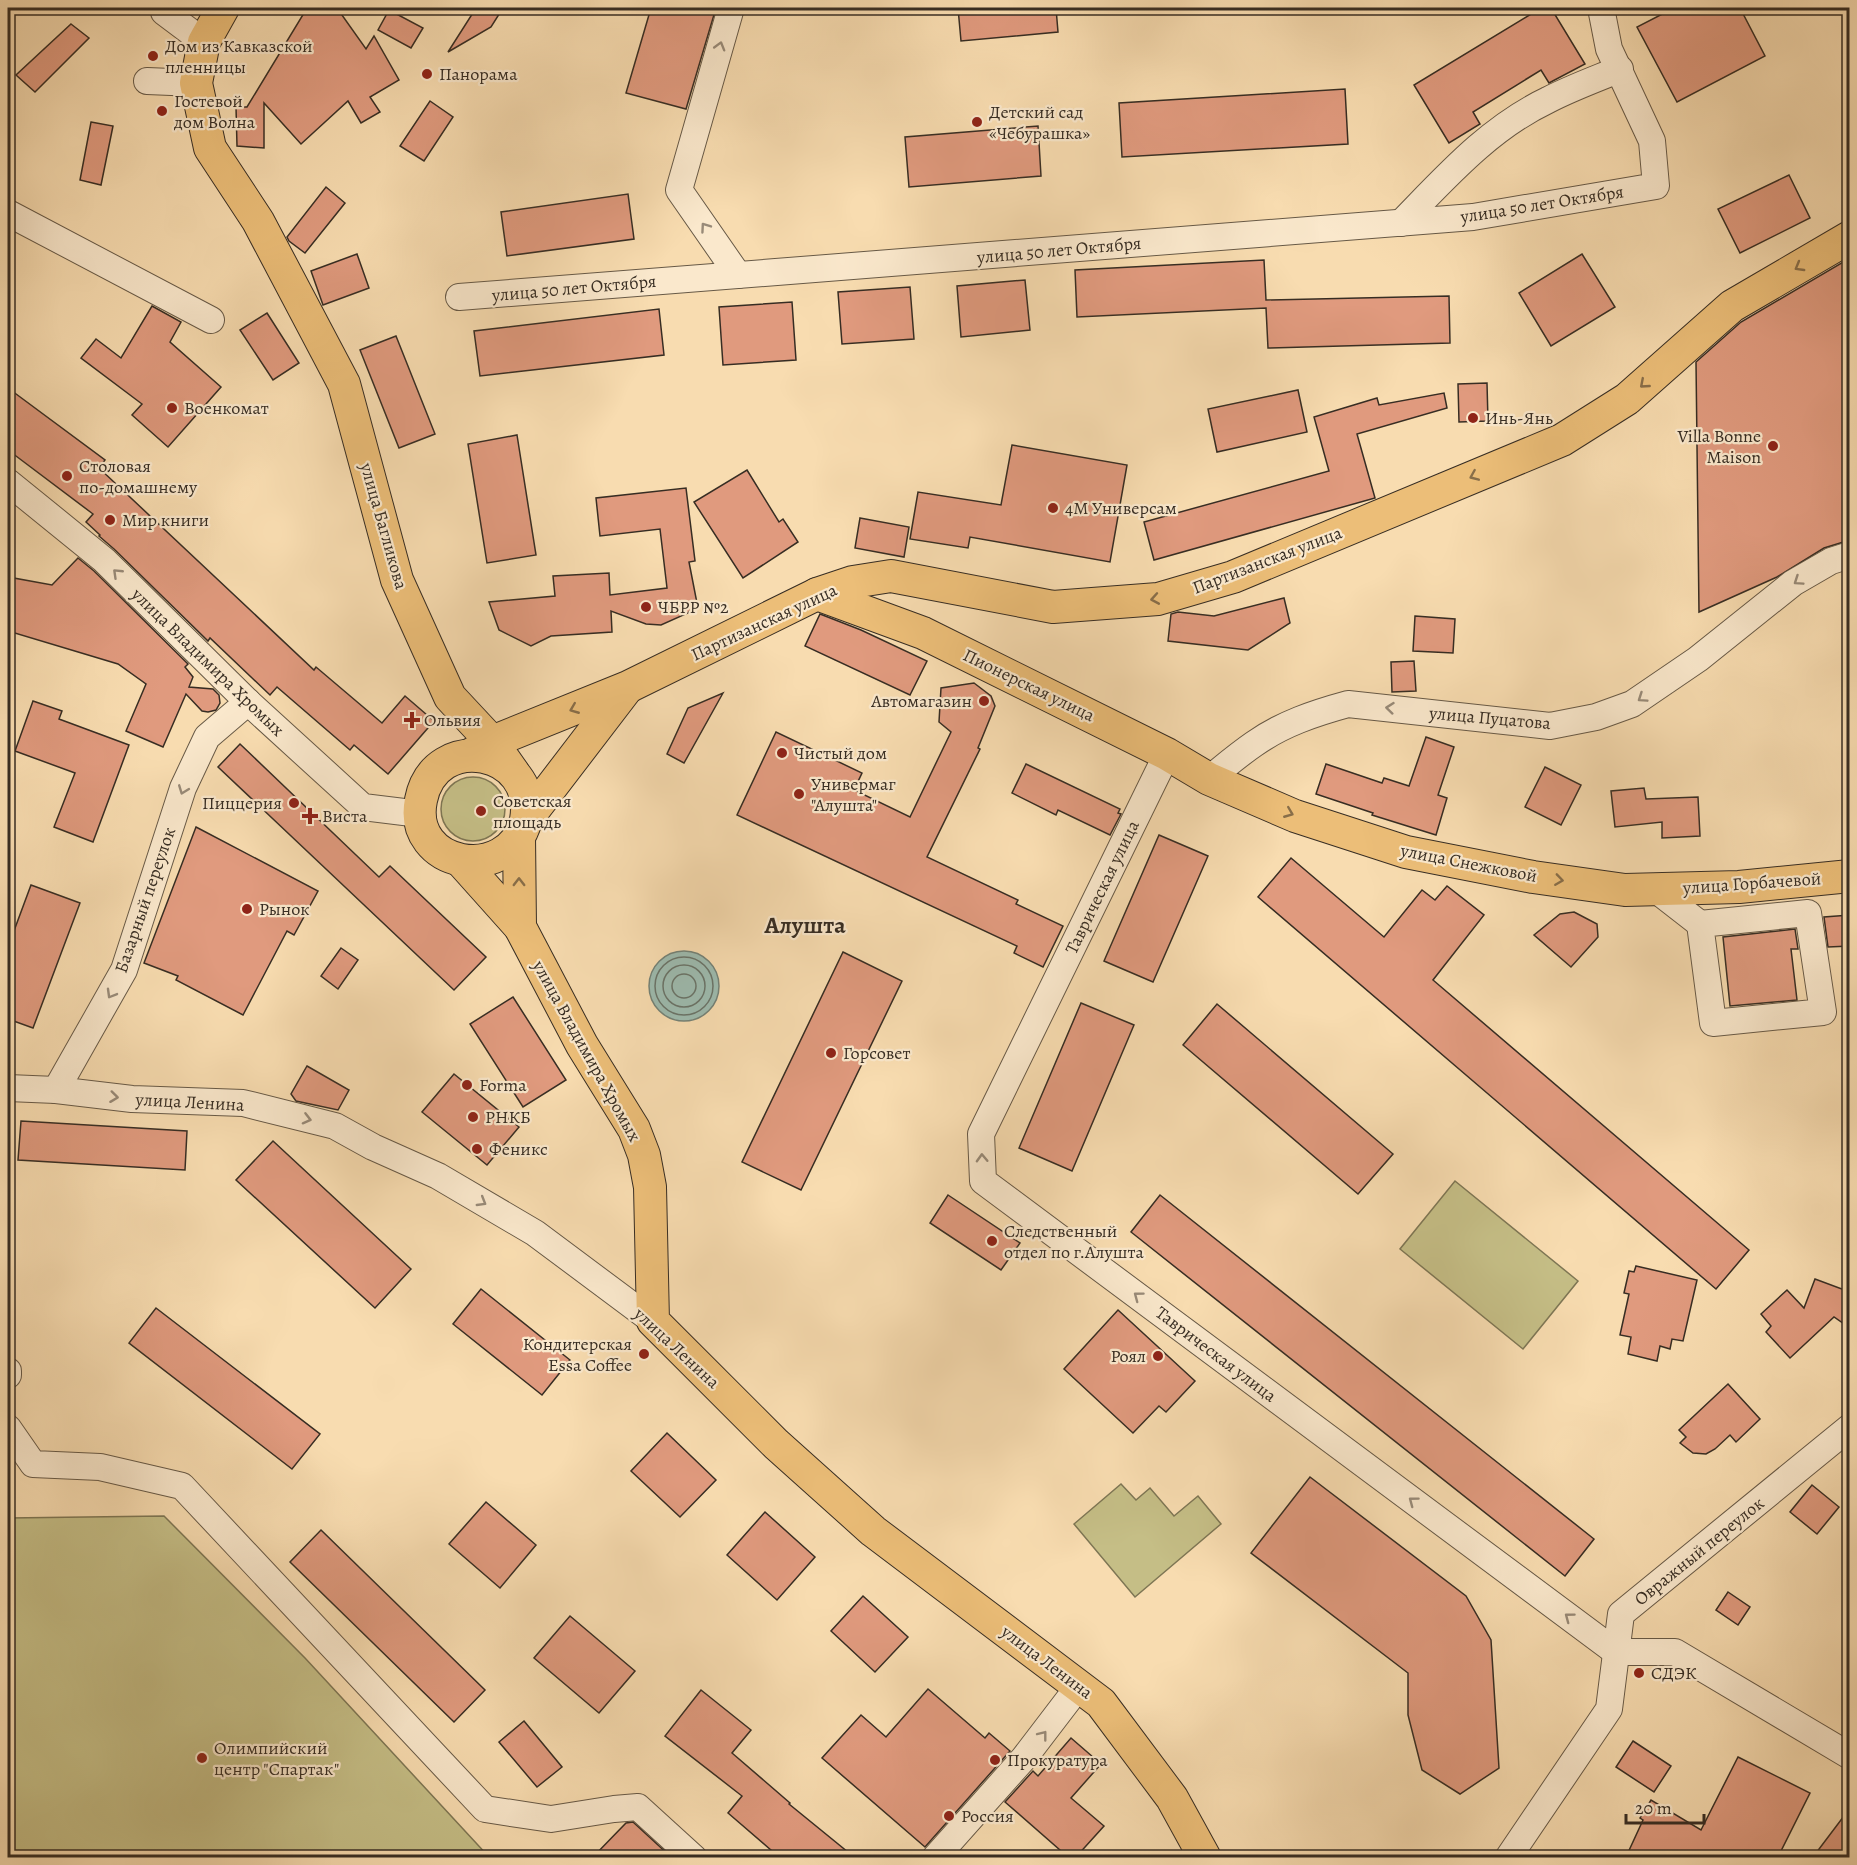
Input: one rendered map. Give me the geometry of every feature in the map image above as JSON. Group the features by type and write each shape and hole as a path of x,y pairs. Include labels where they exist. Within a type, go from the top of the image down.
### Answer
{"main road":[{"path":"196,83 204,42 223,8"},
{"name":"улица Багликова","path":"196,83 210,148 258,221 344,384 398,579 450,697 471,753"},
{"name":"Партизанская улица","path":"628,687 817,594 852,582 891,576 1053,607 1158,599 1233,577 1562,440 1627,399 1732,306 1850,237"},
{"name":"Пионерская улица","path":"817,594 923,633 1167,754 1222,784"},
{"path":"628,687 504,853 483,862 461,861 441,852 426,836 420,814 420,803 427,782 433,773 471,753 628,687"},
{"name":"улица Багликова","path":"450,697 452,729 471,753"},
{"path":"471,753 493,759 513,772 525,795 527,812 523,828 520,927"},
{"name":"улица Снежковой","path":"1222,784 1295,816 1406,852 1533,877 1625,890 1655,889"},
{"path":"461,861 520,927"},
{"name":"улица Горбачевой","path":"1655,889 1739,887 1850,876"},
{"name":"улица Владимира Хромых","path":"520,927 582,1045 634,1129 644,1155 650,1187 653,1321"},
{"name":"улица Ленина","path":"653,1321 776,1444 873,1531 1101,1703 1165,1788 1205,1857"}],"street":[{"path":"732,8 679,190 738,275"},
{"path":"1401,223 1469,154 1504,127 1547,100 1620,69 1609,49 1601,8"},
{"path":"164,12 204,42"},
{"name":"улица 50 лет Октября","path":"459,297 1473,217 1656,186 1652,141 1620,69"},
{"path":"147,81 196,83"},
{"path":"8,213 211,320"},
{"name":"улица Владимира Хромых","path":"8,482 104,560 248,702 363,807 420,814"},
{"name":"улица Пуцатова","path":"1222,784 1254,743 1316,712 1348,704 1550,726 1596,717 1632,704 1698,659 1793,583 1831,561 1850,555"},
{"name":"Базарный переулок","path":"56,1090 124,970 183,788 207,737 248,702"},
{"name":"Таврическая улица","path":"1167,754 981,1134 983,1181 1616,1652"},
{"path":"1655,889 1700,924 1808,913 1823,1012 1713,1023 1700,924"},
{"name":"улица Ленина","path":"8,1088 56,1090 132,1099 243,1103 335,1126 373,1147 438,1176 535,1233 653,1321"},
{"name":"Овражный переулок","path":"1508,1857 1609,1709 1621,1614 1850,1426"},
{"path":"8,1428 33,1464 100,1467 182,1486 485,1809 551,1819 638,1807 694,1857"},
{"path":"1616,1652 1675,1652 1850,1756"},
{"path":"935,1857 1024,1758 1079,1686"}],"shaded area":[{"path":"467,777 479,777 496,786 503,797 505,809 503,821 496,832 479,841 467,841 455,836 446,827 441,815 441,803 446,791 455,782"},
{"path":"1455,1181 1578,1281 1523,1349 1400,1249"},
{"path":"1121,1484 1136,1500 1150,1488 1174,1516 1198,1496 1221,1524 1135,1597 1074,1524"},
{"name":"Олимпийский центр \"Спартак\"","path":"164,1516 305,1658 489,1857 8,1857 8,1518"}],"water":[{"path":"684,951 697,954 709,961 716,973 719,986 716,999 709,1011 697,1018 684,1021 671,1018 659,1011 652,999 649,986 652,973 659,961 671,954"}],"building":[{"path":"307,8 337,8 366,49 374,36 399,80 370,97 380,112 361,123 348,101 301,144 264,103 264,148 237,146 236,107 247,107"},
{"path":"476,8 503,8 491,27 448,52"},
{"path":"651,8 716,8 686,109 626,93"},
{"path":"958,8 1056,8 1058,32 961,41"},
{"path":"1541,8 1551,8 1585,64 1549,83 1541,70 1473,112 1480,124 1449,143 1414,85"},
{"path":"1674,8 1740,8 1765,56 1677,102 1637,27"},
{"path":"389,10 423,28 411,48 378,30"},
{"path":"71,24 89,38 35,92 16,75"},
{"path":"1345,89 1348,144 1122,157 1119,103"},
{"path":"430,101 453,117 424,161 400,146"},
{"path":"91,122 113,126 101,185 80,180"},
{"path":"1038,126 1041,176 909,187 905,137"},
{"path":"1789,175 1810,218 1740,253 1718,209"},
{"path":"326,187 345,203 305,253 287,237"},
{"path":"628,194 634,239 507,256 501,212"},
{"path":"357,254 369,288 323,305 311,271"},
{"path":"1582,254 1615,307 1551,346 1519,293"},
{"name":"Villa Bonne Maison","path":"1850,258 1850,540 1824,548 1777,577 1699,612 1696,362 1741,322"},
{"path":"1264,260 1266,300 1449,296 1450,343 1268,348 1266,308 1077,317 1075,270"},
{"path":"1025,280 1030,330 961,337 957,286"},
{"path":"910,287 914,339 842,344 838,292"},
{"path":"792,302 796,360 723,365 719,307"},
{"path":"152,306 181,322 170,342 221,387 168,447 132,415 142,404 81,358 96,339 121,358"},
{"path":"659,309 664,355 480,376 474,331"},
{"path":"267,313 299,363 273,380 240,330"},
{"path":"396,336 435,434 399,448 360,350"},
{"path":"1487,383 1488,421 1459,422 1458,384"},
{"path":"8,388 105,460 99,468 314,670 316,667 382,723 405,696 434,721 388,774 354,745 350,750 277,687 270,695 210,638 208,641 99,536 86,522 93,514 8,450"},
{"path":"1298,390 1307,432 1217,452 1208,409"},
{"path":"1444,393 1447,408 1357,434 1375,498 1154,560 1144,522 1329,471 1314,417 1377,398 1379,405"},
{"path":"517,435 536,555 487,563 468,444"},
{"path":"1012,445 1127,465 1110,562 970,537 968,548 910,539 918,492 1001,505"},
{"path":"747,470 779,522 783,519 798,542 743,578 694,502"},
{"path":"686,488 695,561 689,562 697,603 688,613 661,625 646,624 611,611 612,632 551,636 531,646 499,630 489,602 555,596 553,576 609,573 610,595 667,588 660,529 600,536 596,498"},
{"path":"860,518 909,527 904,557 855,548"},
{"path":"78,558 188,664 185,667 193,677 189,687 213,689 219,695 220,703 216,710 208,712 202,711 186,694 163,747 126,731 146,684 118,664 8,631 8,577 52,585"},
{"path":"1284,598 1290,623 1248,650 1168,641 1171,614 1178,612 1214,616"},
{"path":"820,614 861,630 927,661 910,695 805,646"},
{"path":"1415,616 1455,619 1453,653 1413,651"},
{"path":"1414,661 1416,691 1392,692 1391,662"},
{"path":"974,683 991,696 995,706 978,748 980,749 927,857 1018,900 1016,904 1063,926 1043,967 1014,953 1017,946 737,815 776,732 862,773 854,790 910,817 951,732 939,722 941,688"},
{"path":"723,693 684,763 667,754 688,708"},
{"path":"33,701 62,711 59,719 129,745 93,842 54,827 75,773 15,751"},
{"path":"1426,737 1454,747 1438,795 1447,798 1436,835 1316,794 1326,764 1382,783 1384,778 1409,786"},
{"path":"240,744 379,877 390,866 486,957 454,990 218,767"},
{"path":"1026,764 1120,809 1118,813 1121,814 1110,835 1058,810 1056,815 1012,793"},
{"path":"1545,767 1581,785 1561,825 1525,807"},
{"path":"1644,788 1646,799 1698,797 1700,836 1662,838 1662,822 1615,827 1611,791"},
{"path":"196,827 318,891 294,935 287,931 243,1015 176,980 178,976 144,963"},
{"path":"1159,835 1208,856 1153,982 1104,961"},
{"path":"1291,858 1384,937 1422,890 1435,900 1447,886 1484,915 1433,980 1749,1250 1716,1289 1258,897"},
{"path":"31,885 80,903 33,1028 8,1019 8,947"},
{"path":"1574,912 1597,924 1598,937 1571,967 1534,935 1560,914"},
{"path":"1850,915 1850,946 1828,947 1824,917"},
{"path":"1795,929 1798,949 1791,949 1797,1000 1730,1006 1723,937"},
{"path":"341,948 358,960 338,989 321,976"},
{"name":"Горсовет","path":"843,952 902,981 801,1190 742,1162"},
{"path":"513,997 566,1080 523,1107 470,1024"},
{"path":"1081,1003 1134,1025 1072,1171 1019,1148"},
{"path":"1217,1004 1393,1154 1358,1194 1183,1045"},
{"path":"307,1066 349,1090 338,1110 296,1101 291,1094"},
{"path":"454,1074 519,1127 487,1165 422,1112"},
{"path":"21,1121 187,1131 185,1170 18,1160"},
{"path":"273,1141 411,1269 375,1308 236,1180"},
{"path":"948,1195 1020,1243 1001,1270 930,1223"},
{"path":"1160,1195 1594,1539 1565,1576 1131,1232"},
{"path":"1636,1266 1697,1280 1683,1341 1672,1339 1670,1349 1660,1346 1657,1361 1628,1354 1631,1337 1620,1335 1629,1294 1624,1293 1629,1271 1634,1272"},
{"path":"1815,1279 1850,1292 1850,1328 1834,1317 1790,1358 1766,1332 1771,1326 1761,1314 1787,1290 1804,1308"},
{"path":"481,1289 570,1360 542,1395 453,1324"},
{"path":"156,1308 320,1434 292,1469 129,1343"},
{"path":"1118,1310 1195,1381 1166,1412 1159,1406 1133,1433 1064,1369"},
{"path":"1728,1384 1760,1419 1736,1442 1730,1435 1706,1454 1693,1453 1680,1443 1686,1437 1679,1430"},
{"path":"667,1433 716,1480 680,1517 631,1471"},
{"path":"1310,1477 1466,1596 1491,1640 1499,1768 1460,1794 1422,1770 1408,1715 1408,1673 1251,1553"},
{"path":"1812,1485 1839,1507 1817,1534 1790,1512"},
{"path":"486,1502 536,1545 500,1588 449,1544"},
{"path":"765,1512 815,1557 777,1600 727,1555"},
{"path":"321,1530 485,1690 454,1722 290,1562"},
{"path":"1728,1592 1750,1607 1738,1625 1716,1610"},
{"path":"863,1596 908,1637 875,1672 831,1631"},
{"path":"570,1616 635,1671 599,1713 534,1658"},
{"path":"928,1689 985,1738 989,1733 1010,1751 925,1847 822,1758 861,1715 886,1737"},
{"path":"701,1690 751,1730 732,1753 789,1804 854,1857 779,1857 728,1813 742,1796 665,1736"},
{"path":"524,1721 562,1767 537,1787 499,1742"},
{"path":"1071,1738 1101,1764 1071,1798 1104,1826 1076,1857 1068,1857 1005,1802 1033,1771 1038,1776"},
{"path":"1633,1741 1671,1766 1654,1792 1616,1767"},
{"path":"1738,1757 1810,1793 1778,1857 1626,1857 1643,1820 1640,1818 1651,1800 1701,1830"},
{"path":"1850,1808 1850,1857 1813,1857"},
{"path":"633,1822 671,1857 593,1857 626,1823"}],"place":[{"name":"Дом из Кавказской пленницы","path":"153,56"},
{"name":"Панорама","path":"427,74"},
{"name":"Гостевой дом Волна","path":"162,111"},
{"name":"Детский сад «Чебурашка»","path":"977,122"},
{"name":"Военкомат","path":"172,408"},
{"name":"Инь-Янь","path":"1473,418"},
{"name":"Villa Bonne Maison","path":"1773,446"},
{"name":"Столовая по-домашнему","path":"67,476"},
{"name":"4М Универсам","path":"1053,508"},
{"name":"Мир книги","path":"110,520"},
{"name":"ЧБРР №2","path":"646,607"},
{"name":"Автомагазин","path":"984,701"},
{"name":"Ольвия","path":"412,720"},
{"name":"Чистый дом","path":"782,753"},
{"name":"Универмаг \"Алушта\"","path":"799,794"},
{"name":"Пиццерия","path":"294,803"},
{"name":"Советская площадь","path":"481,811"},
{"name":"Виста","path":"310,816"},
{"name":"Рынок","path":"247,909"},
{"name":"Горсовет","path":"831,1053"},
{"name":"Forma","path":"467,1085"},
{"name":"РНКБ","path":"473,1117"},
{"name":"Феникс","path":"477,1149"},
{"name":"Следственный отдел по г.Алушта","path":"992,1241"},
{"name":"Кондитерская Essa Coffee","path":"644,1354"},
{"name":"Роял","path":"1158,1356"},
{"name":"СДЭК","path":"1639,1673"},
{"name":"Олимпийский центр \"Спартак\"","path":"202,1758"},
{"name":"Прокуратура","path":"995,1760"},
{"name":"Россия","path":"949,1816"}],"district":[{"name":"Алушта","path":"805,925"}]}
